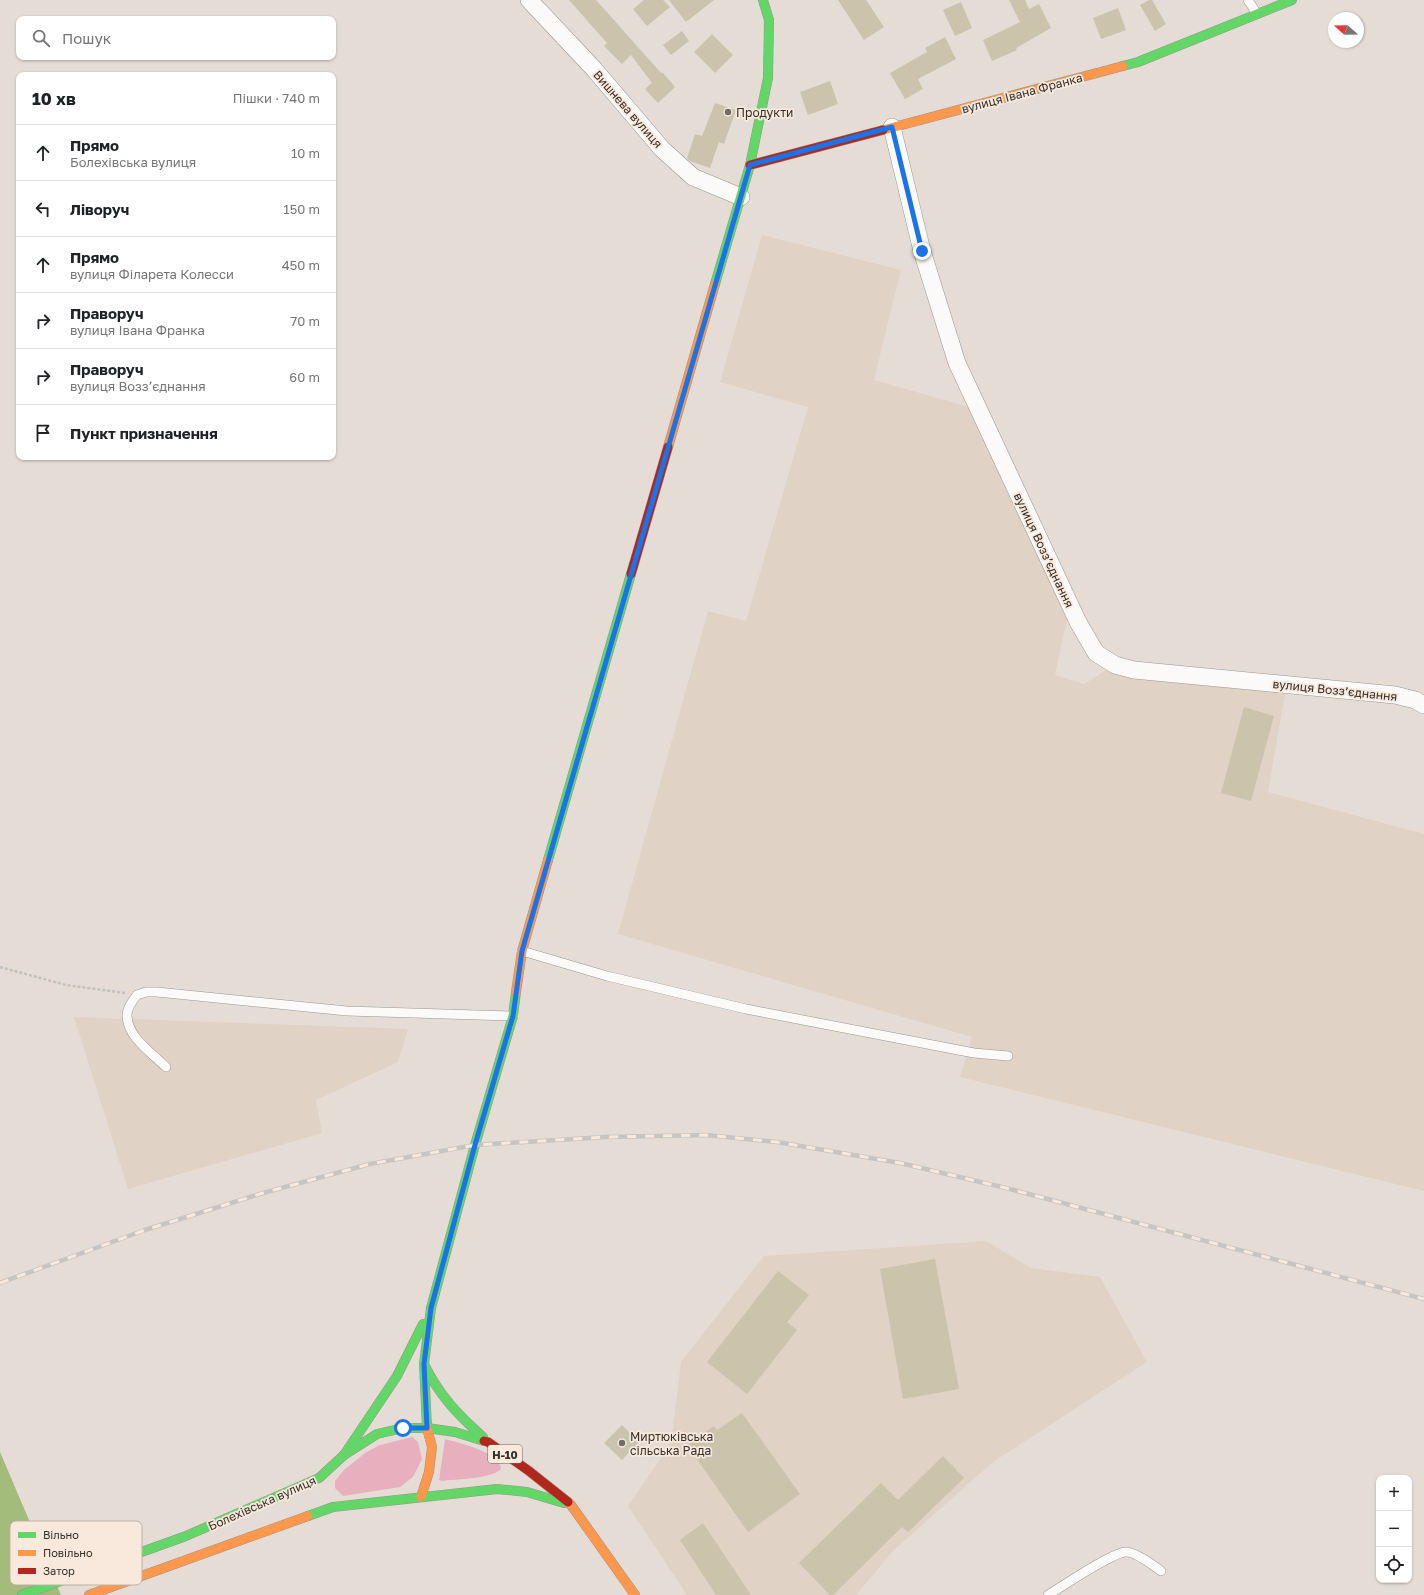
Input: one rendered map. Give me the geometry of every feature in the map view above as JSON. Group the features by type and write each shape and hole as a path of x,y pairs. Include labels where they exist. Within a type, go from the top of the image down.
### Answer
{"main road":[{"path":"421,1497 428,1472 432,1447 427,1428 424,1364 431,1308 475,1145 513,1016 522,951 750,165 768,78 769,20 763,0"},
{"name":"вулиця Івана Франка","path":"750,165 1138,62 1288,1"},
{"path":"344,1455 397,1376 431,1308"},
{"path":"424,1364 432,1383 444,1401 488,1442"},
{"name":"Болехівська вулиця","path":"142,1552 186,1536 319,1478 344,1455 377,1434 403,1428 427,1428 455,1432 488,1442 529,1471 571,1505 635,1595"},
{"path":"319,1478 321,1489"},
{"name":"Болехівська вулиця","path":"142,1576 333,1507 497,1489 527,1492 571,1505"},
{"path":"326,1499 333,1507"},
{"name":"Болехівська вулиця","path":"22,1595 50,1585"},
{"name":"Болехівська вулиця","path":"90,1595 118,1585"}],"street":[{"name":"Вишнева вулиця","path":"529,0 594,69 662,149 693,177 741,197"},
{"name":"вулиця Воззʼєднання","path":"892,127 922,251 957,363 1078,622 1096,653 1116,665 1134,670 1395,695 1415,700 1424,705"}],"lane":[{"path":"1248,0 1258,14"},
{"path":"522,951 607,976 746,1009 974,1053 1008,1056"},
{"path":"166,1067 135,1036 130,1027 127,1016 128,1010 137,995 146,992 347,1011 513,1016"},
{"path":"1048,1595 1114,1555 1127,1552 1142,1558 1161,1571"}],"path":[{"path":"0,967 66,985 137,995"}],"shaded area":[{"path":"762,235 901,270 874,380 969,407 1067,619 1055,675 1084,684 1108,669 1286,688 1268,792 1424,834 1424,1191 960,1077 972,1037 618,934 708,611 746,621 808,407 720,382"},
{"path":"74,1017 408,1029 398,1062 316,1100 322,1133 128,1189"},
{"path":"986,1241 1031,1268 1100,1277 1147,1362 993,1462 893,1551 856,1595 687,1595 628,1506 671,1443 681,1362 764,1256"},
{"path":"412,1437 418,1442 422,1459 413,1477 400,1487 343,1496 335,1488 335,1481 344,1470 365,1453 380,1445"},
{"path":"445,1439 487,1453 499,1463 501,1469 490,1475 482,1477 442,1481 439,1480"},
{"path":"0,1452 29,1521 10,1521 10,1585 57,1585 61,1595 0,1595"}],"building":[{"path":"569,0 596,0 675,87 658,103 645,89 652,83 631,55 622,64 604,46 607,43"},
{"path":"644,0 663,0 670,7 647,26 633,9"},
{"path":"669,0 714,0 686,22"},
{"path":"838,0 866,0 884,27 864,40"},
{"path":"1009,0 1025,0 1029,9 1039,4 1051,28 1016,48 1017,50 992,61 983,40 1020,22"},
{"path":"1152,0 1166,24 1155,31 1140,5"},
{"path":"961,2 972,28 955,36 943,10"},
{"path":"1118,8 1126,30 1101,39 1093,18"},
{"path":"682,31 689,41 671,55 663,45"},
{"path":"712,34 733,55 715,73 694,52"},
{"path":"945,37 956,59 918,79 923,89 905,99 890,73 927,52 925,48"},
{"path":"830,81 838,104 808,115 800,92"},
{"path":"715,103 736,110 724,144 719,142 710,168 690,161 687,158 695,134 702,136"},
{"path":"1244,707 1274,716 1251,801 1221,793"},
{"path":"935,1259 959,1389 903,1399 880,1269"},
{"path":"778,1271 809,1295 787,1322 797,1330 747,1394 707,1362"},
{"path":"742,1413 800,1494 748,1532 687,1445 714,1426 717,1430"},
{"name":"Миртюківська сільська Рада","path":"622,1425 639,1442 622,1460 604,1443"},
{"path":"943,1456 964,1478 908,1532 902,1527 833,1595 830,1595 799,1563 881,1483 898,1500"},
{"path":"703,1523 751,1595 716,1595 680,1540"}],"railway":[{"path":"0,1283 145,1230 263,1193 370,1164 475,1145 606,1137 706,1135 777,1142 900,1163 1006,1188 1424,1299"}],"traffic: fast":[{"path":"715,284 750,165 768,78 769,20 763,0"},
{"path":"1123,66 1138,62 1292,0"},
{"path":"548,860 631,574"},
{"path":"427,1428 424,1364 431,1308 475,1145 513,1016 516,992"},
{"path":"344,1455 397,1376 423,1324"},
{"path":"424,1364 449,1404 483,1437"},
{"path":"142,1552 186,1536 319,1478 344,1455 377,1434 403,1428 427,1428 455,1432 484,1441"},
{"path":"308,1516 333,1507 497,1489 527,1492 564,1503"},
{"path":"22,1595 50,1585"}],"traffic: slow":[{"path":"883,130 1123,66"},
{"path":"668,447 715,284"},
{"path":"516,992 522,951 548,860"},
{"path":"421,1497 429,1472 432,1447 427,1428"},
{"path":"568,1502 635,1595"},
{"path":"142,1576 308,1516"},
{"path":"89,1595 117,1585"}],"traffic: jam":[{"path":"750,165 883,130"},
{"path":"631,574 668,447"},
{"path":"484,1441 488,1442 529,1471 568,1502"}],"place":[{"name":"Продукти","path":"728,112"},
{"name":"Миртюківська сільська Рада","path":"622,1443"}],"route":[{"path":"403,1428 427,1428 424,1364 431,1308 475,1145 513,1016 522,951 750,165 892,127 922,251"}]}
